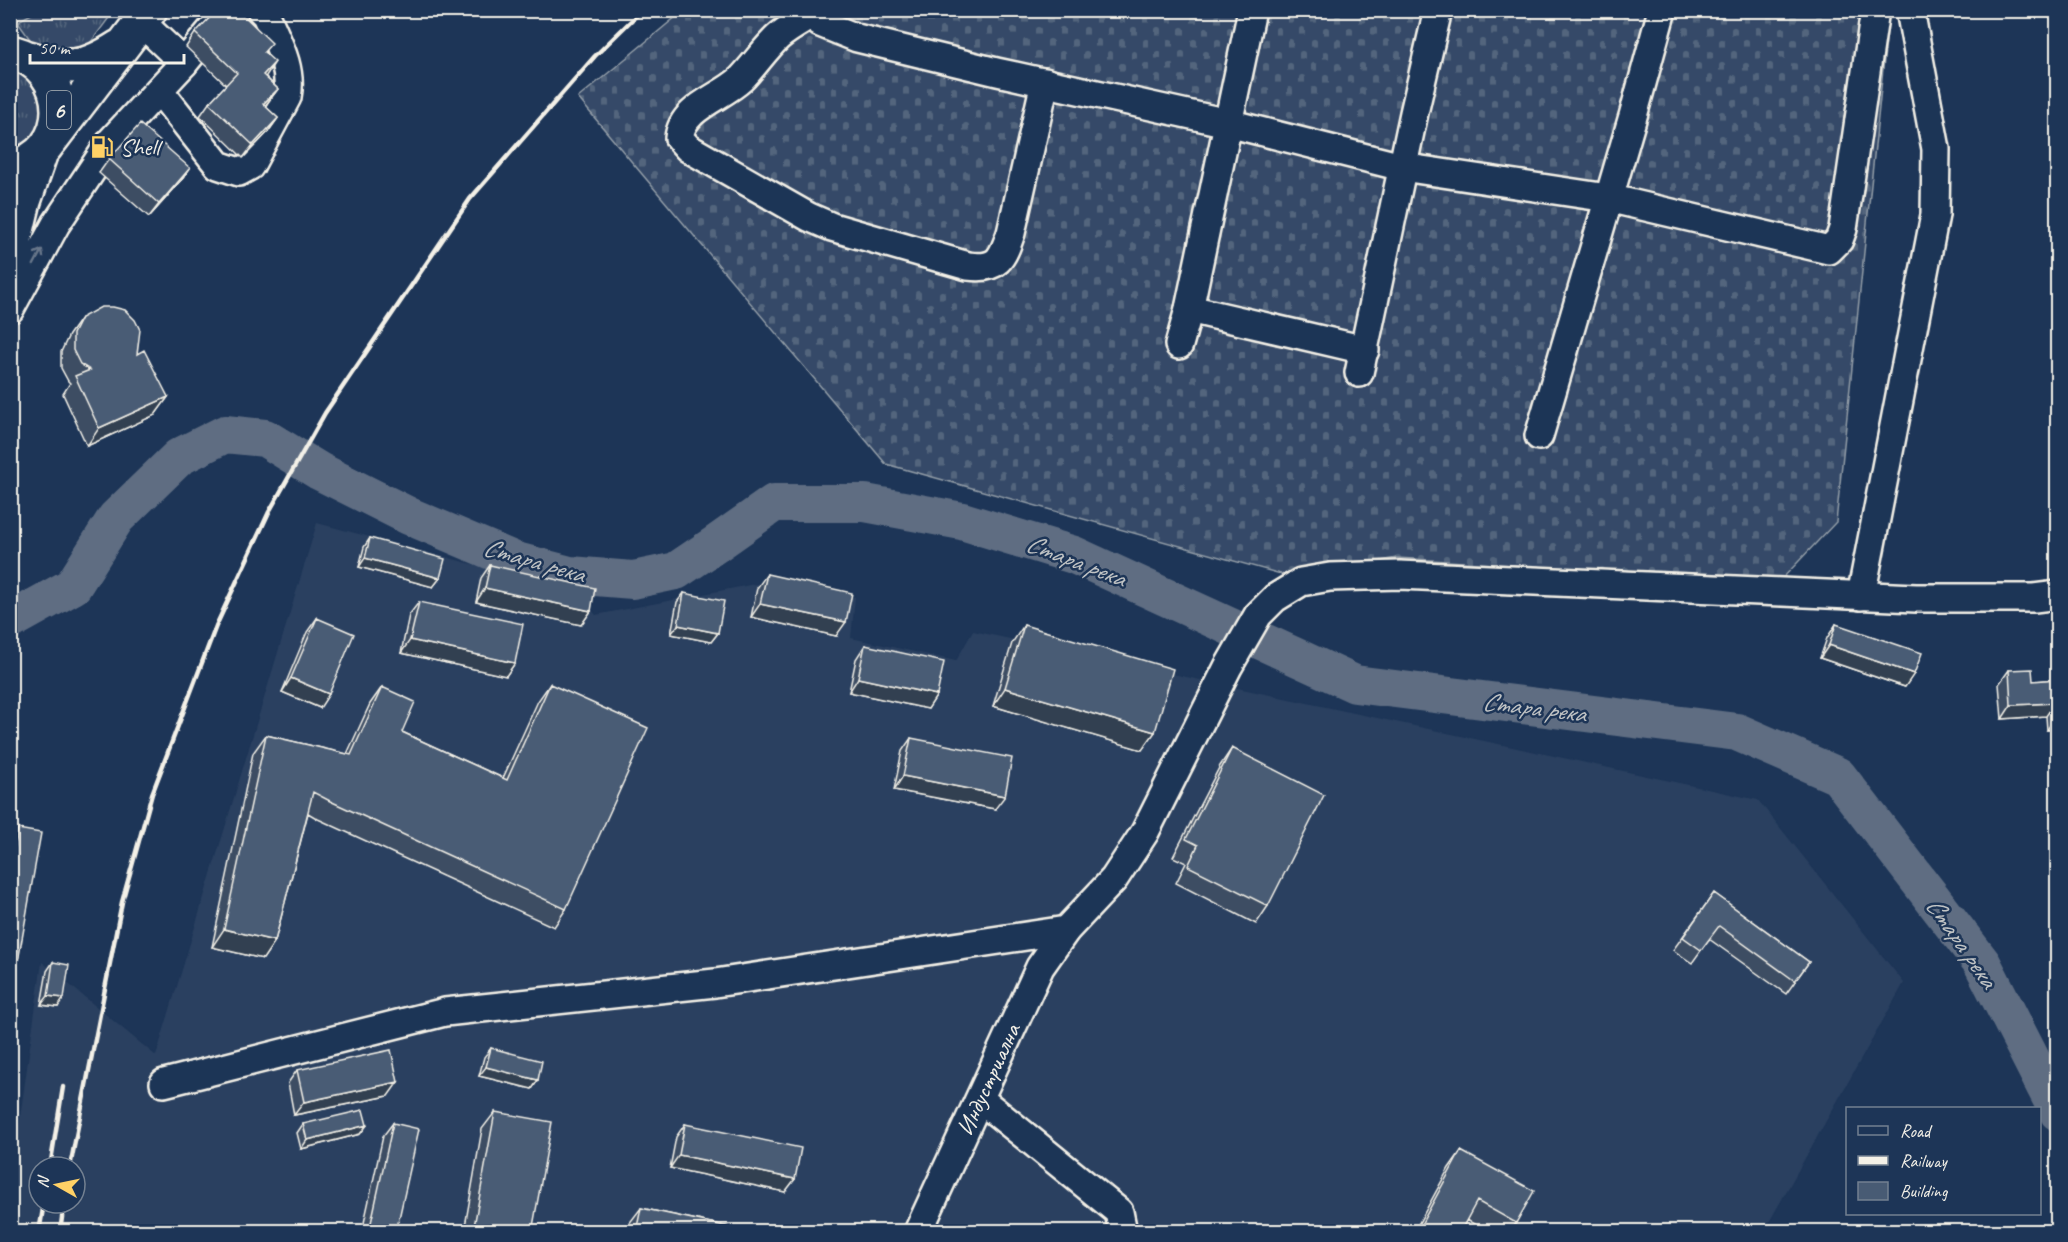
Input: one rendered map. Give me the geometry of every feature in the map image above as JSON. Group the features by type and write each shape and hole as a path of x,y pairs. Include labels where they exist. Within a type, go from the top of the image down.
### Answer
{"main road":[{"path":"17,53 53,66 77,67 101,59 139,25"},
{"path":"45,146 139,25"},
{"name":"6","path":"10,260 24,201 45,146 57,125 58,100 48,76 17,53"},
{"name":"6","path":"10,167 24,163 45,146"}],"street":[{"path":"10,309 56,224 112,140 184,63 228,10"},
{"path":"159,90 218,165 239,172 250,166 287,97 290,84 288,70 267,15 261,10"},
{"path":"1179,345 1189,309 1252,10"},
{"path":"1189,309 1362,362 1402,167 1438,10"},
{"path":"1539,436 1662,10"},
{"path":"1045,82 1004,255 996,264 984,268 968,266 858,235 809,217 688,148 679,138 680,128 692,114 714,96 740,81 779,36 813,12 820,23 856,38 1228,123 1402,167 1608,198 1829,250 1839,240 1843,229 1875,10"},
{"path":"1861,596 1935,214 1936,148 1910,10"},
{"path":"139,25 184,63"},
{"name":"Индустриална","path":"918,1232 981,1100 1040,967 1066,930 1114,879 1145,832 1228,667 1258,615 1275,598 1301,582 1330,577 1400,574 1861,596 2011,598 2058,595"},
{"path":"164,1083 445,1012 715,983 1066,930"},
{"path":"981,1100 1119,1212 1123,1232"}],"shaded area":[{"path":"10,11 37,11 20,20 11,15"},
{"path":"317,523 577,592 596,615 755,584 855,597 851,638 956,661 973,631 1758,800 1904,983 1764,1231 11,1232 11,1181 42,962 156,1056"}],"green space":[{"path":"37,11 114,11 88,46 73,52 45,51 32,42 19,24 20,20"},
{"path":"683,11 1889,11 1836,522 1780,581 1397,558 1288,576 886,464 578,98"},
{"path":"10,63 44,92 40,136 10,156"}],"building":[{"path":"217,10 238,10 272,43 264,52 275,62 263,75 278,89 263,104 278,118 253,145 209,103 237,73 195,33"},
{"path":"140,124 190,168 159,204 109,159"},
{"path":"101,307 125,310 135,320 140,330 137,354 144,350 168,397 99,428 75,376 90,370 80,364 73,350 73,334 81,318"},
{"path":"370,538 445,559 440,578 365,558"},
{"path":"490,565 595,588 591,611 485,588"},
{"path":"767,574 852,593 846,622 760,604"},
{"path":"684,593 724,601 718,633 678,625"},
{"path":"419,602 523,624 515,663 410,640"},
{"path":"317,618 354,634 329,694 291,678"},
{"path":"1836,624 1922,653 1914,674 1829,645"},
{"path":"1024,625 1173,669 1155,732 1005,688"},
{"path":"865,645 944,662 937,695 858,678"},
{"path":"2032,669 2033,681 2058,679 2058,716 2056,716 2055,703 2011,705 2009,670"},
{"path":"550,684 648,728 566,909 313,792 275,941 224,929 266,735 351,755 382,687 415,702 402,732 507,780"},
{"path":"911,738 1012,758 1005,796 903,776"},
{"path":"1232,748 1324,795 1268,906 1188,866 1198,845 1186,839"},
{"path":"18,829 41,833 10,1006 10,870"},
{"path":"1714,893 1809,962 1795,981 1719,926 1701,950 1683,937"},
{"path":"53,962 69,965 64,998 48,996"},
{"path":"491,1048 542,1061 538,1080 486,1067"},
{"path":"391,1050 398,1082 304,1102 297,1070"},
{"path":"363,1110 367,1125 307,1140 303,1124"},
{"path":"495,1112 552,1122 532,1232 473,1232"},
{"path":"393,1123 419,1129 396,1232 369,1232"},
{"path":"685,1124 801,1148 795,1179 679,1155"},
{"path":"1461,1151 1534,1191 1516,1223 1477,1201 1460,1232 1417,1232"},
{"path":"641,1208 753,1232 636,1232"}],"waterway":[{"name":"Стара река","path":"10,621 73,586 116,518 179,457 225,434 265,438 319,471 409,516 513,560 570,575 633,580 676,571 774,503 865,503 962,521 1074,555 1355,684 1737,732 1838,776 1982,963 2058,1112"}],"railway":[{"path":"72,1155 122,902 152,794 216,626 269,512 325,413 470,199 595,56 642,10"},
{"path":"52,1155 63,1087"},
{"path":"39,1232 42,1215"},
{"path":"60,1232 62,1215"}],"place":[{"name":"Shell","path":"102,147"}]}
